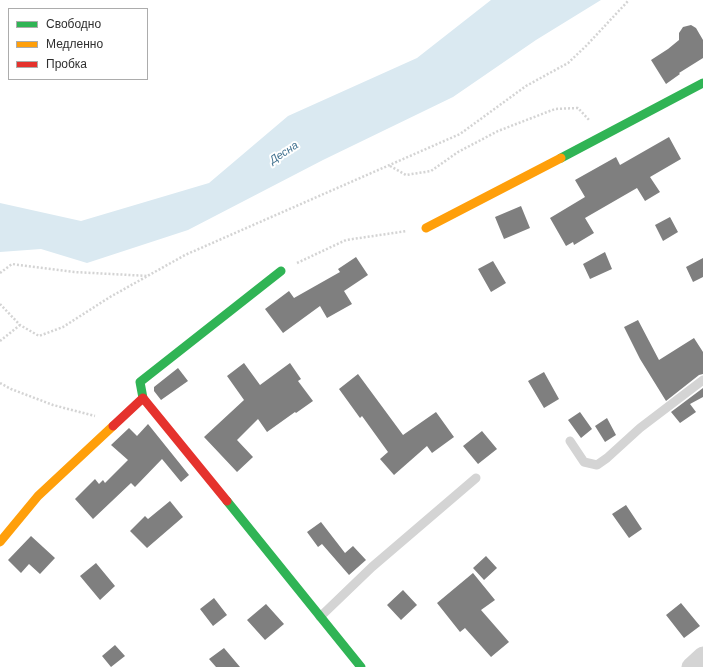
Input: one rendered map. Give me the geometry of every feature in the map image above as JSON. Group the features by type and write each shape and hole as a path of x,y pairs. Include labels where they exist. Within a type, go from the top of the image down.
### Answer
{"street":[{"path":"426,228 703,83"},
{"path":"281,271 140,382 143,398 361,667"},
{"path":"0,542 38,496 143,398"},
{"path":"691,667 703,656"}],"lane":[{"path":"570,441 584,462 597,465 607,458 640,428 703,380"},
{"path":"320,617 372,567 476,478"}],"path":[{"path":"0,304 20,325 39,336 63,327 110,297 185,255 460,134 526,86 568,62 586,46 628,0"},
{"path":"390,166 406,175 431,171 458,152 498,131 555,110 578,108 603,135"},
{"path":"281,271 346,240 426,228"},
{"path":"0,273 12,264 74,272 148,276"},
{"path":"0,342 20,325"},
{"path":"0,383 11,389 53,405 118,422"}],"water":[{"name":"Десна","path":"491,0 601,0 536,40 453,97 323,160 188,230 87,263 41,249 0,252 0,203 81,221 209,183 288,116 417,58"}],"building":[{"path":"691,25 696,28 703,40 703,58 679,73 680,74 666,84 651,60 679,40 679,33 683,27"},
{"path":"669,137 681,159 650,177 660,192 645,201 637,188 585,218 594,233 574,245 573,242 566,246 550,218 585,197 575,180 616,157 620,165"},
{"path":"521,206 530,228 504,239 495,217"},
{"path":"670,217 678,232 663,241 655,225"},
{"path":"605,252 612,269 590,279 583,264"},
{"path":"356,257 368,275 344,291 352,304 327,318 320,306 283,333 265,309 289,291 294,298 340,272 338,269"},
{"path":"703,258 703,277 693,282 686,267"},
{"path":"493,261 506,283 491,292 478,269"},
{"path":"638,320 659,360 694,338 703,352 703,374 699,375 666,401 640,359 624,327"},
{"path":"244,363 260,385 290,363 301,379 298,381 313,401 267,432 258,419 237,440 253,457 237,472 204,437 244,400 227,376"},
{"path":"178,368 188,381 161,400 154,391 154,387"},
{"path":"544,372 559,399 544,408 528,381"},
{"path":"358,374 403,435 436,412 454,437 432,453 427,446 394,475 380,459 388,452 362,416 360,418 339,389"},
{"path":"703,388 703,397 690,404 696,412 680,423 671,412"},
{"path":"580,412 592,429 581,438 568,420"},
{"path":"607,418 616,435 605,442 595,426"},
{"path":"148,424 189,475 181,482 162,459 135,487 131,483 93,519 75,499 95,479 99,484 103,480 105,483 128,460 111,445 129,428 137,436"},
{"path":"482,431 497,449 478,464 463,446"},
{"path":"170,501 183,517 147,548 130,531 145,516 148,519"},
{"path":"626,505 642,529 629,538 612,514"},
{"path":"321,522 345,553 353,546 366,560 349,575 322,544 318,547 307,532"},
{"path":"31,536 55,558 40,574 29,564 21,573 8,560"},
{"path":"486,556 497,568 484,580 473,568"},
{"path":"96,563 115,586 100,600 80,576"},
{"path":"473,573 495,600 481,610 509,642 491,657 465,628 460,632 437,603"},
{"path":"403,590 417,605 401,620 387,605"},
{"path":"214,598 227,615 213,626 200,609"},
{"path":"681,603 700,626 684,638 666,615"},
{"path":"266,604 284,624 265,640 247,620"},
{"path":"115,645 125,656 111,667 102,656"},
{"path":"224,648 240,667 216,667 209,659"}],"traffic: fast":[{"path":"561,158 703,83"},
{"path":"143,398 140,382 281,271"},
{"path":"227,501 361,667"}],"traffic: slow":[{"path":"426,228 561,158"},
{"path":"0,542 38,496 113,426"}],"traffic: jam":[{"path":"113,426 143,398 227,501"}]}
